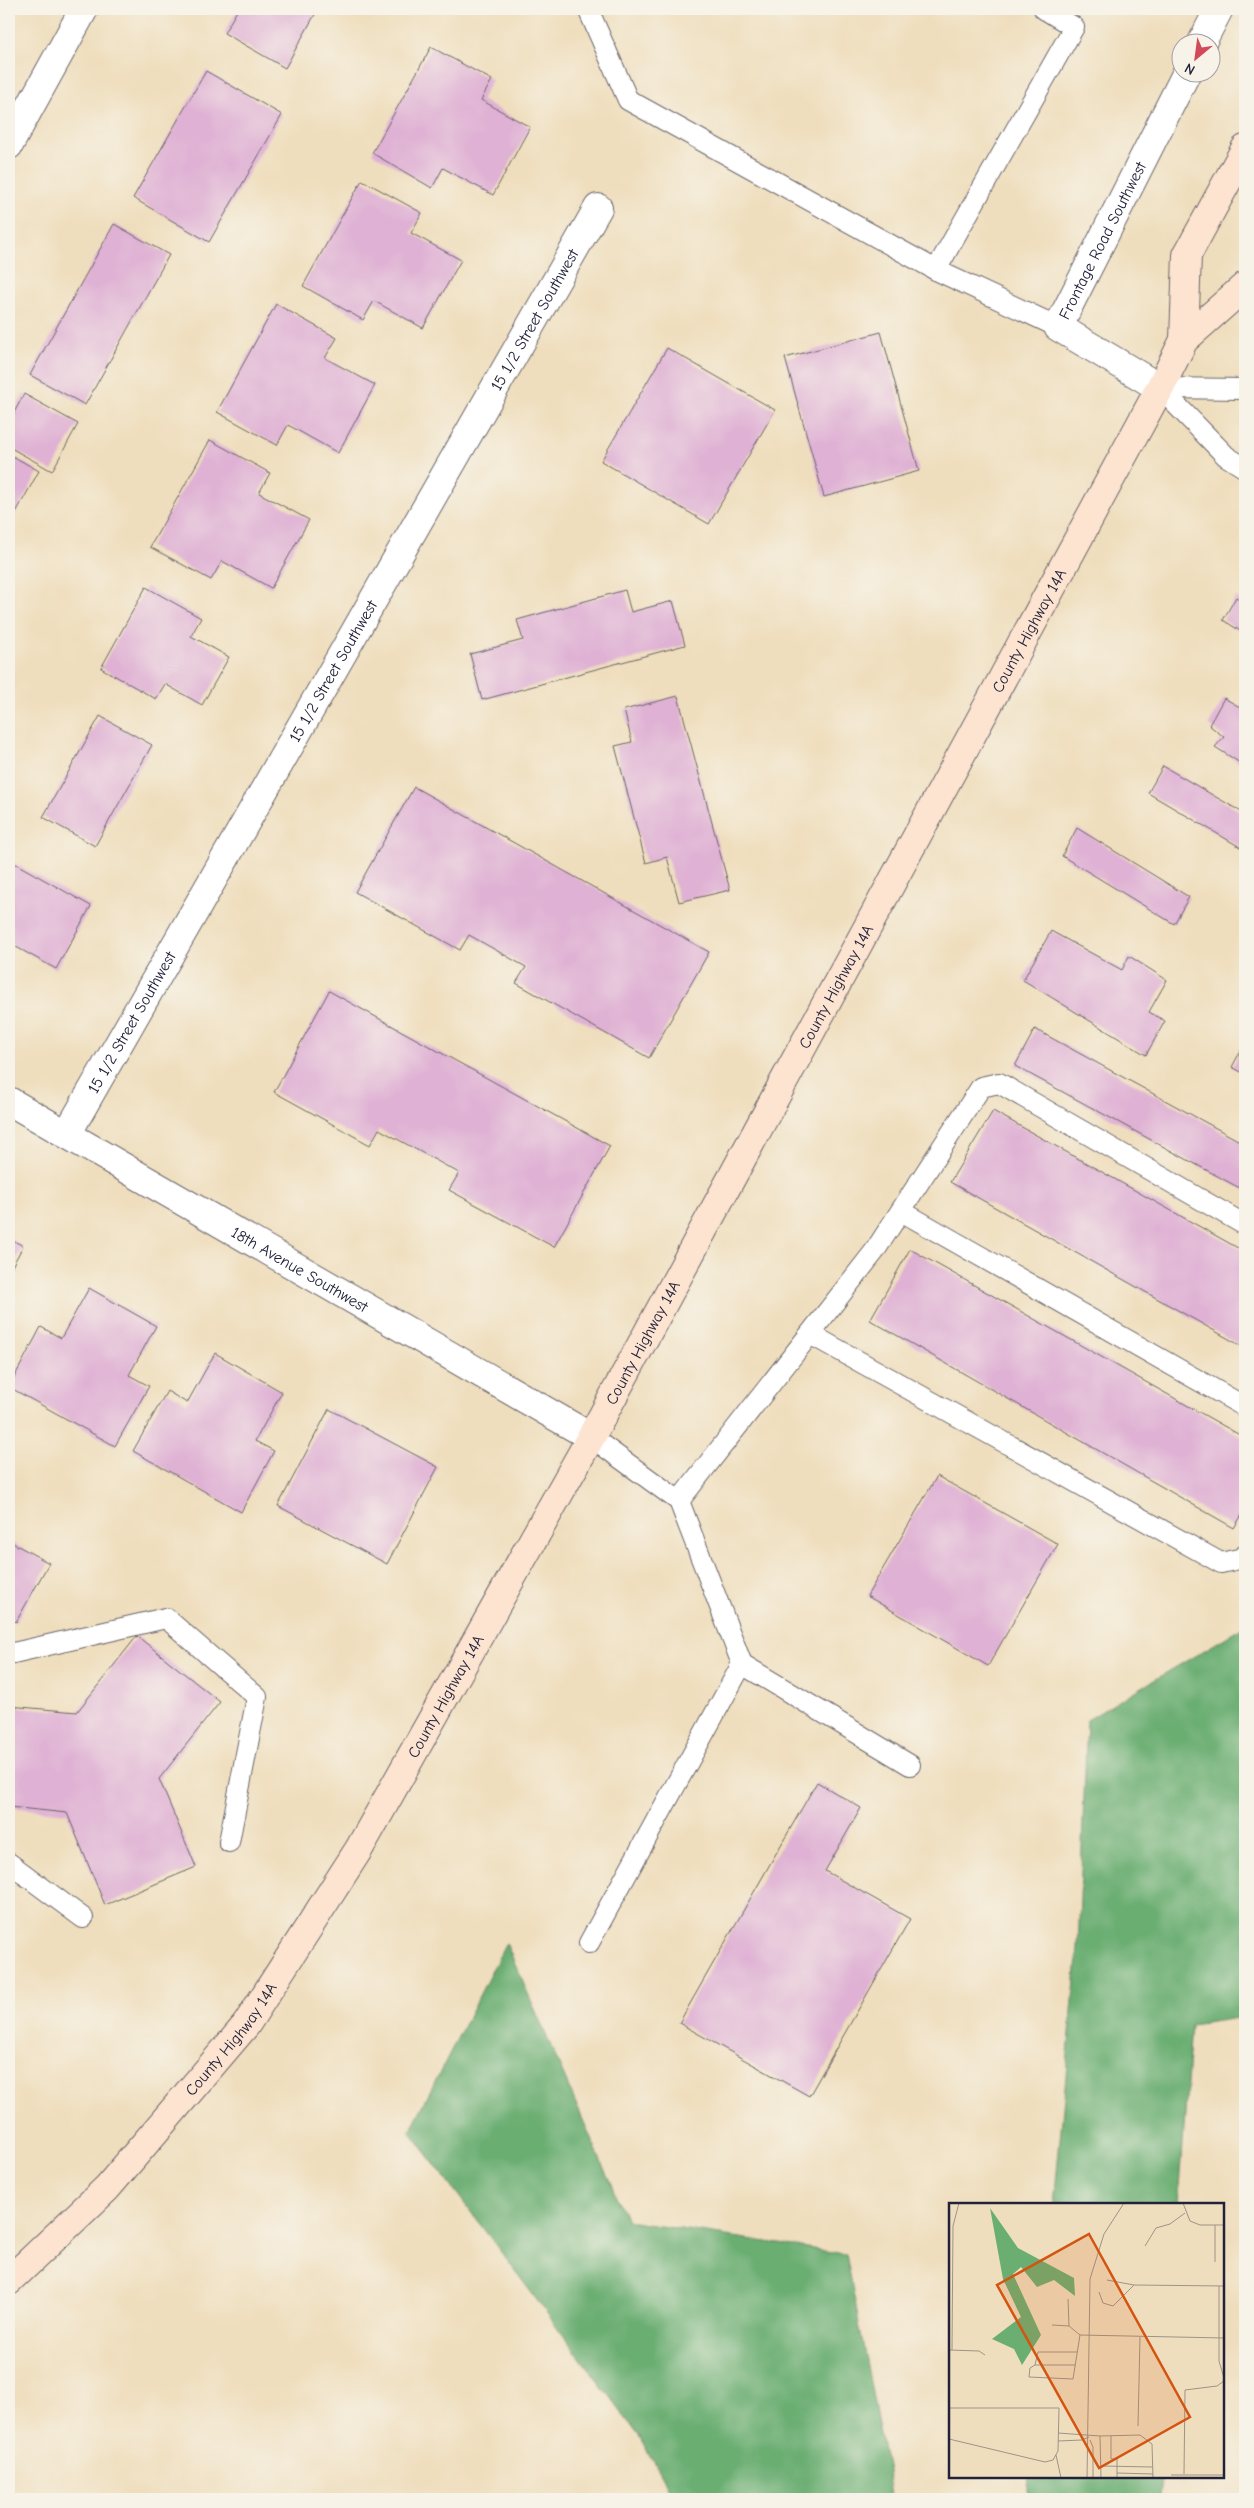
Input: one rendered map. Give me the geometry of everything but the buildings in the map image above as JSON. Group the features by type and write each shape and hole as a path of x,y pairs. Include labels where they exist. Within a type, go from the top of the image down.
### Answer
{"main road":[{"name":"County Highway 14A","path":"1184,340 1187,255 1245,149"},
{"name":"County Highway 14A","path":"9,2281 107,2188 246,2025 359,1849 591,1437 1160,388 1184,340 1245,286"}],"street":[{"path":"9,144 84,9"},
{"path":"1207,32 1218,9"},
{"name":"Frontage Road Southwest","path":"1160,388 1058,327 1182,82"},
{"name":"15 1/2 Street Southwest","path":"67,1134 598,208"},
{"name":"18th Avenue Southwest","path":"9,1101 591,1437"}],"lane":[{"path":"588,9 628,100 936,270 1058,327"},
{"path":"936,270 1074,27 1044,9"},
{"path":"1160,388 1245,389"},
{"path":"1160,388 1226,456 1245,468"},
{"path":"679,1500 874,1252 981,1087 999,1083 1245,1225"},
{"path":"901,1211 1245,1406"},
{"path":"810,1334 1221,1563 1243,1558 1245,1555"},
{"path":"591,1437 679,1500 742,1664 910,1765"},
{"path":"9,1654 166,1618 257,1697 229,1842"},
{"path":"590,1943 742,1664"},
{"path":"9,1863 83,1918"}],"green space":[{"path":"1245,1626 1245,2017 1191,2025 1179,2203 1054,2203 1078,1947 1087,1720"},
{"path":"506,1943 627,2221 846,2254 892,2499 674,2499 639,2436 410,2131"},
{"path":"1028,2478 1162,2478 1160,2499 1026,2499"}]}
